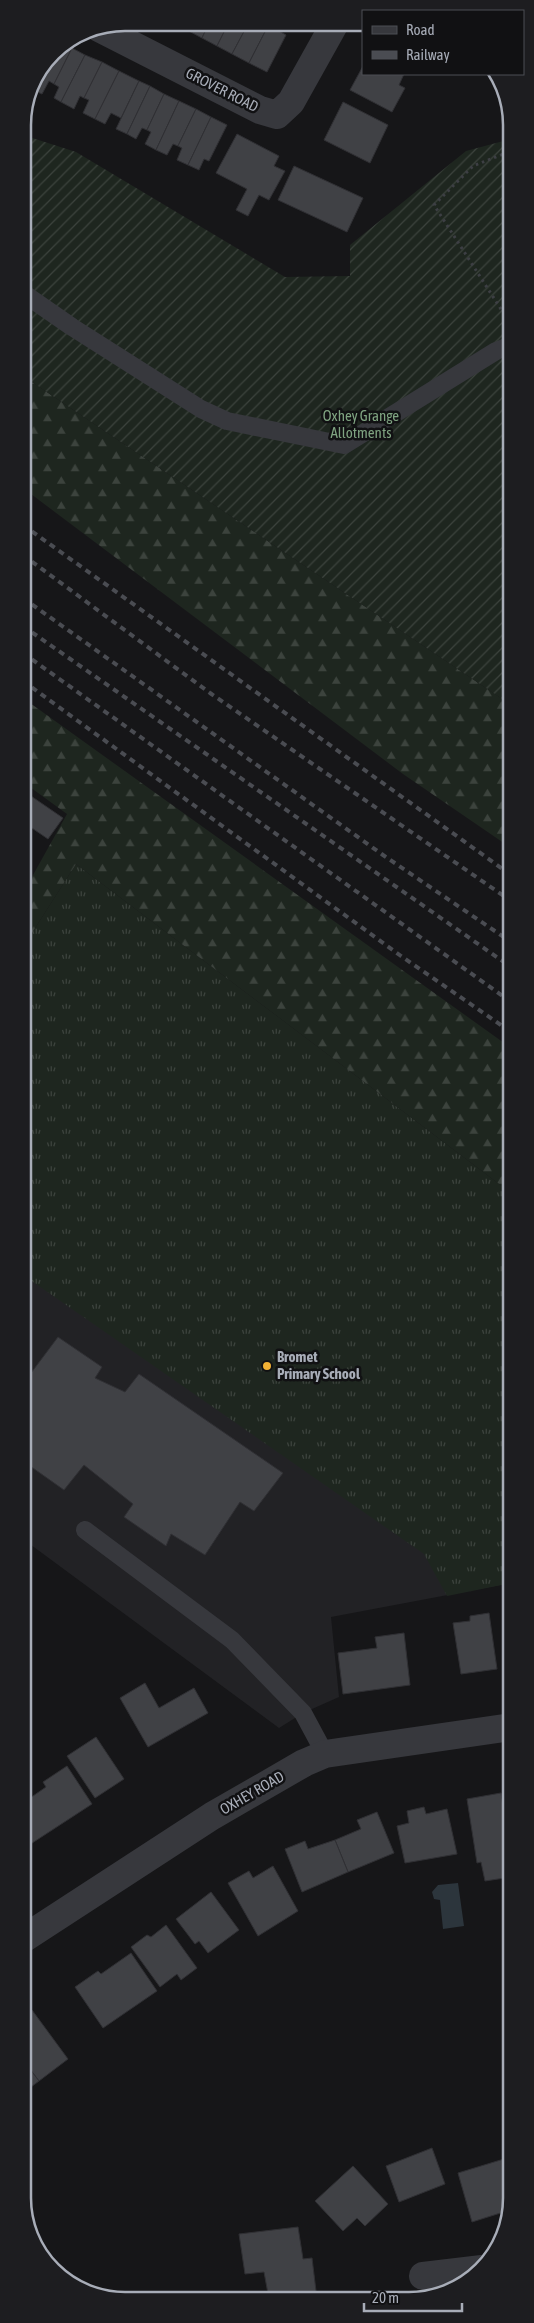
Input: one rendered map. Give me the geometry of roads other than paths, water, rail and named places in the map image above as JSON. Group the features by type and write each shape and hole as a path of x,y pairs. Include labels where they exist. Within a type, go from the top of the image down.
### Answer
{"street":[{"name":"GROVER ROAD","path":"108,33 260,110 277,115 291,102 331,31"},
{"name":"OXHEY ROAD","path":"31,1933 212,1816 304,1763 325,1754 503,1728"},
{"path":"423,2276 467,2271"}],"lane":[{"path":"31,299 72,327 201,408 227,420 344,445 496,351 503,349"},
{"path":"85,1530 232,1640 303,1713 325,1754"}],"railway":[{"path":"31,531 503,869"},
{"path":"31,561 210,693 503,895"},
{"path":"31,604 383,855 503,937"},
{"path":"31,632 503,961"},
{"path":"31,659 503,996"},
{"path":"31,687 401,956 503,1026"}],"place":[{"name":"Bromet Primary School","path":"267,1366"}],"park label":[{"name":"Oxhey Grange Allotments","path":"361,424"}]}
